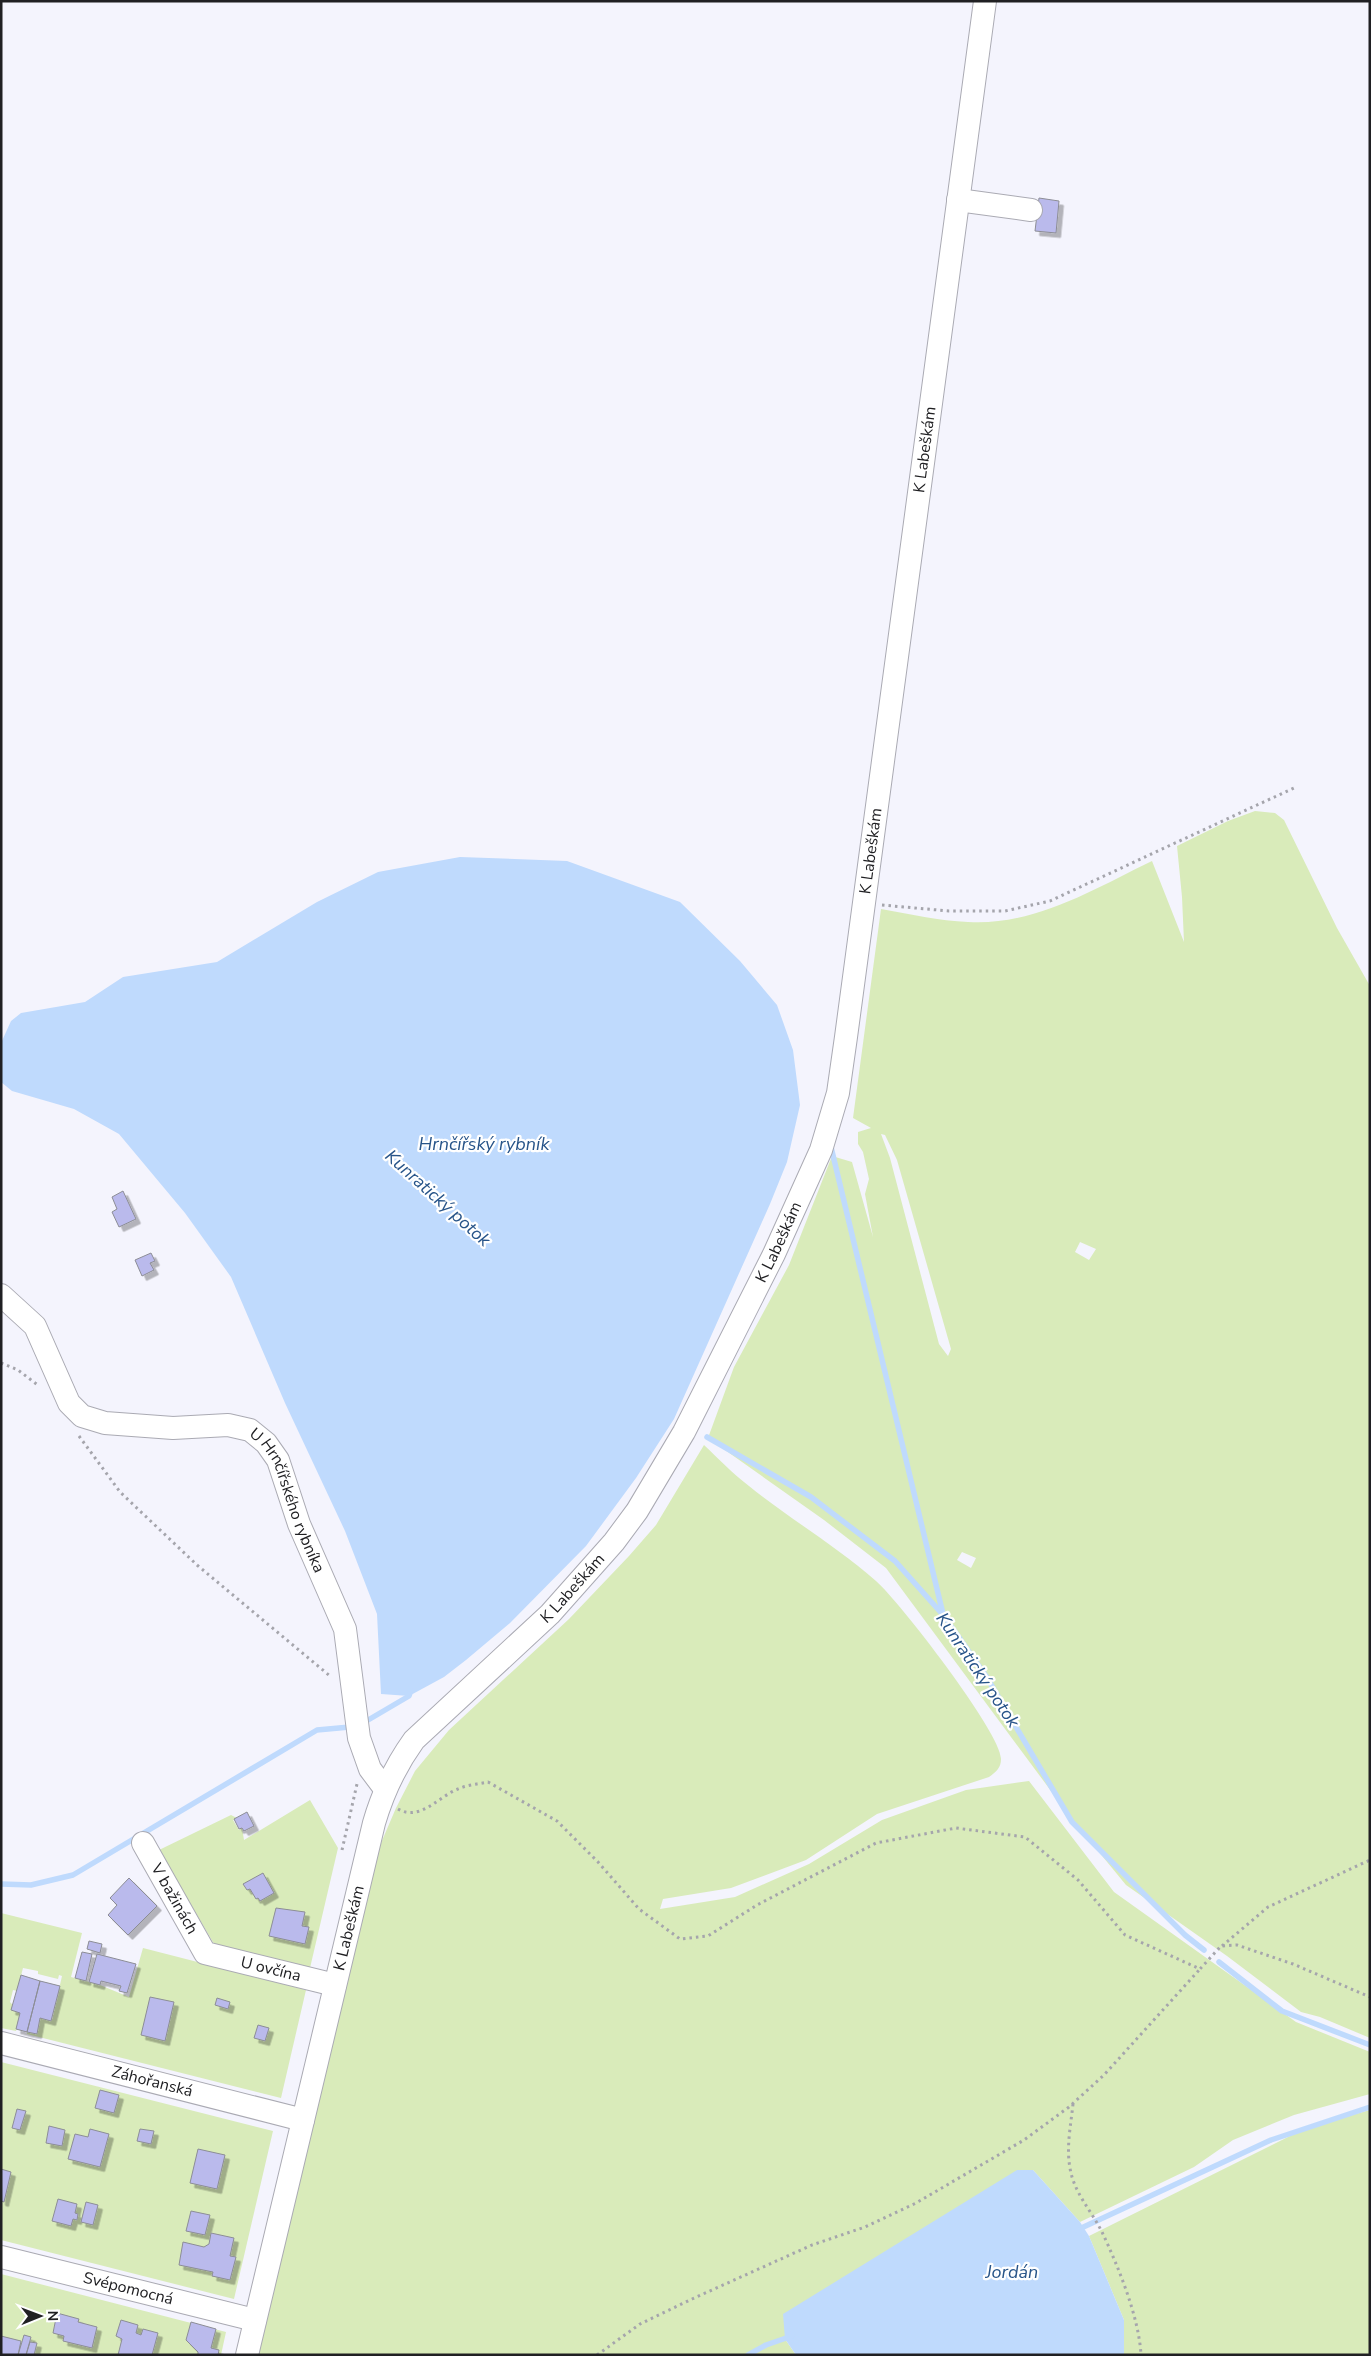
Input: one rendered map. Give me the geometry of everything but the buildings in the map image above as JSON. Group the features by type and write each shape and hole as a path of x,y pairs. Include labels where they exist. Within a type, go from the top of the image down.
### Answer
{"street":[{"name":"K Labeškám","path":"247,2355 335,1985 383,1794 401,1758 414,1740 550,1614 614,1542 637,1510 684,1432 774,1254 821,1150 831,1122 839,1083 864,904 985,1"},
{"path":"958,200 1031,210"},
{"name":"U Hrnčířského rybníka","path":"1,1295 35,1326 69,1403 82,1416 105,1423 173,1428 228,1425 250,1430 266,1443 278,1460 299,1524 345,1630 359,1738 370,1769 383,1794"},
{"name":"V bažinách","path":"143,1843 205,1953"},
{"name":"U ovčína","path":"205,1953 335,1985"},
{"name":"Záhořanská","path":"1,2043 303,2120"},
{"name":"Svépomocná","path":"1,2257 255,2320"}],"path":[{"path":"864,904 949,911 1005,911 1050,901 1296,787"},
{"path":"1,1363 18,1370 40,1388"},
{"path":"75,1431 127,1499 197,1566 353,1696"},
{"path":"342,1850 358,1778 370,1769"},
{"path":"383,1794 402,1812 419,1812 457,1789 488,1782 557,1821 598,1862 639,1909 680,1938 708,1936 756,1905 876,1843 956,1828 1024,1837 1078,1880 1125,1935 1200,1969"},
{"path":"597,2355 640,2324 812,2245 866,2227 916,2204 1024,2140 1073,2104 1149,2028 1221,1946 1268,1907 1370,1860"},
{"path":"1221,1946 1237,1945 1293,1964 1370,1997"},
{"path":"1073,2104 1068,2142 1070,2168 1078,2192 1102,2231 1132,2309 1141,2355"}],"green space":[{"path":"1255,811 1275,813 1284,820 1337,928 1370,986 1370,2038 1320,2017 1301,2012 1227,1956 1126,1885 1071,1818 886,1568 824,1520 708,1438 734,1367 789,1265 832,1156 852,1162 873,1237 865,1194 869,1179 863,1152 858,1144 858,1132 871,1128 853,1118 881,909 935,919 968,922 993,922 1017,918 1063,904 1152,861 1184,942 1177,846 1228,821","holes":["881,1134 885,1135 897,1160 951,1349 948,1356 939,1344 890,1158","1080,1242 1096,1249 1089,1260 1075,1252","962,1552 976,1558 971,1568 957,1560"]},
{"path":"704,1445 743,1481 845,1556 888,1593 948,1668 968,1697 997,1745 1001,1762 998,1770 989,1777 877,1814 806,1860 731,1888 663,1899 660,1909 735,1897 809,1864 882,1820 966,1790 1029,1781 1114,1892 1296,2022 1370,2052 1370,2094 1294,2115 1233,2140 1194,2167 1080,2222 1033,2170 785,2339 796,2355 257,2355 375,1857 396,1808 415,1771 449,1730 569,1619 656,1525"},
{"path":"310,1800 338,1848 310,1968 214,1944 159,1850 231,1815 237,1818 233,1820 239,1830 242,1828 244,1840"},
{"path":"1,1913 82,1933 71,1977 100,1985 129,1997 143,1948 306,1990 281,2098 27,2034 27,2032 37,2034 40,2018 52,2020 62,1976 59,1975 58,1979 38,1974 38,1971 23,1968 17,1991 13,1990 10,2002 20,2013 16,2031 1,2028"},
{"path":"1,2062 273,2131 234,2299 1,2240"},
{"path":"1370,2110 1370,2355 1124,2355 1124,2320 1089,2236 1308,2127"},
{"path":"1,2274 226,2332 221,2355 1,2355"}],"water":[{"name":"Hrnčířský rybník","path":"460,857 567,861 680,902 740,961 777,1005 793,1050 800,1105 787,1162 770,1204 674,1419 636,1478 586,1546 510,1623 444,1677 409,1696 381,1694 377,1614 345,1531 285,1403 231,1277 185,1213 119,1134 74,1109 12,1091 1,1082 1,1043 11,1021 21,1013 85,1002 123,977 217,962 317,902 378,872"},
{"name":"Jordán","path":"1017,2170 1033,2170 1080,2222 1089,2236 1124,2320 1124,2355 796,2355 785,2339 783,2314"}],"waterway":[{"path":"831,1147 943,1614"},
{"name":"Kunratický potok","path":"707,1437 811,1497 895,1561 944,1616 986,1676 1072,1822 1185,1935 1204,1950"},
{"path":"363,1723 409,1696 411,1690"},
{"path":"1,1884 31,1885 73,1875 317,1730 350,1727"},
{"name":"Kunratický potok","path":"1219,1962 1282,2011 1370,2045"},
{"path":"1077,2230 1271,2140 1370,2107"},
{"path":"748,2355 766,2345 792,2336"}]}
